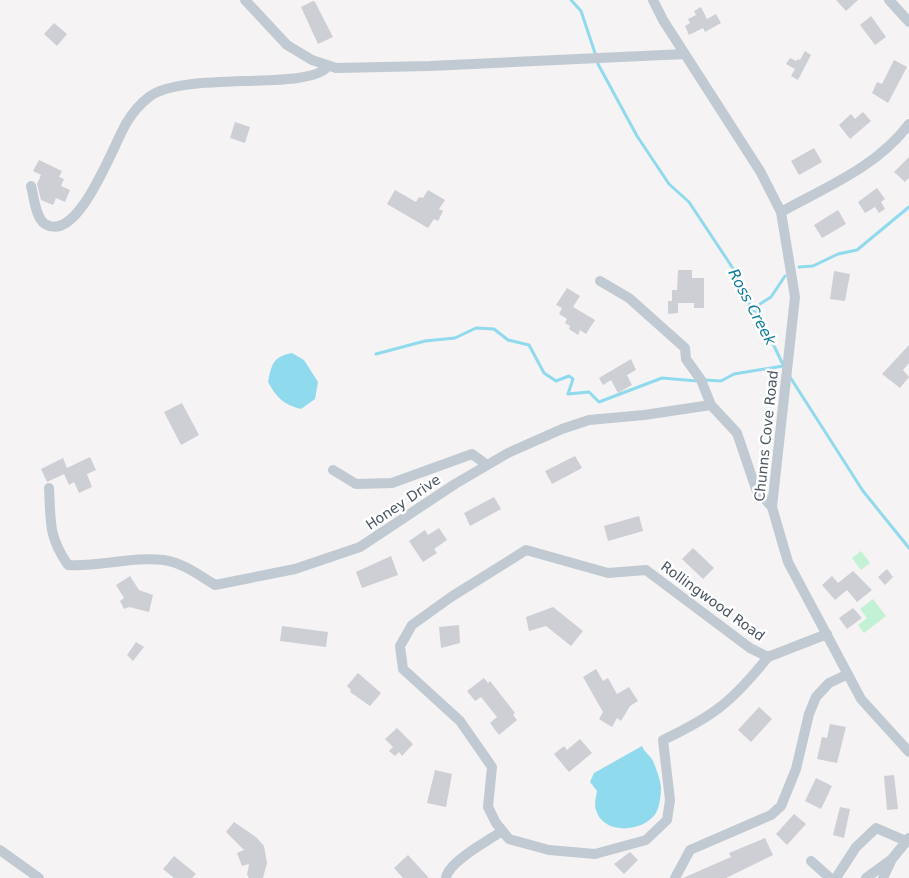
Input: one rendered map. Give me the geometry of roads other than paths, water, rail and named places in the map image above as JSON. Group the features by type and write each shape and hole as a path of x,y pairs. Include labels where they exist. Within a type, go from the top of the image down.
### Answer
{"street":[{"path":"245,0 287,45 301,55 328,66 341,68 430,66 685,54"},
{"name":"Chunns Cove Road","path":"653,0 685,54 760,171 781,212 796,297 772,507 788,562 827,634 846,675 875,717 909,752"},
{"path":"889,0 909,22"},
{"path":"31,186 39,216 45,224 56,226 68,221 95,189 126,123 138,106 164,88 270,79 303,79 325,72 328,66"},
{"path":"781,212 871,162 909,124"},
{"path":"600,280 628,298 685,348 686,359 701,380 711,405 737,433 756,489 772,507"},
{"name":"Honey Drive","path":"49,488 51,528 55,547 68,566 164,560 188,568 216,585 295,569 331,558 360,546 487,465 562,429 589,420 644,415 711,405"},
{"path":"333,470 356,484 392,484 472,454 487,465"},
{"name":"Rollingwood Road","path":"768,657 750,648 646,570 608,573 526,550 451,597 412,625 400,646 403,669 460,721 492,767 488,807 509,839 549,850 595,854 646,840 667,820 670,800 664,740 697,724 722,708 746,684 768,657 827,634"},
{"path":"675,878 690,850 771,815 781,806 796,769 812,705 830,683 846,675"},
{"path":"836,878 856,847 876,828 908,840 892,859 866,878"},
{"path":"446,878 446,873 454,862 502,831"},
{"path":"0,850 39,878"},
{"path":"883,878 892,859"},
{"path":"811,861 830,878"}],"water":[{"path":"292,353 304,360 318,382 315,399 301,409 281,400 268,382 274,362"},
{"path":"642,746 653,761 659,777 661,787 656,813 650,820 633,827 615,827 606,824 600,818 595,808 597,791 590,782 594,773"}],"waterway":[{"name":"Ross Creek","path":"571,0 581,11 595,53"},
{"name":"Ross Creek","path":"598,64 637,136 669,184 689,202 740,279 745,297 768,333 784,367"},
{"path":"799,267 813,266 838,254 857,250 909,207"},
{"path":"756,315 760,304 771,297 785,276"},
{"path":"376,354 425,341 455,338 476,328 494,329 508,340 529,345 544,373 556,381 569,376 573,379 568,394 589,392 599,402 662,378 697,381"},
{"path":"705,380 721,381 734,374 783,366"},
{"name":"Ross Creek","path":"790,377 863,491 909,548"}]}
